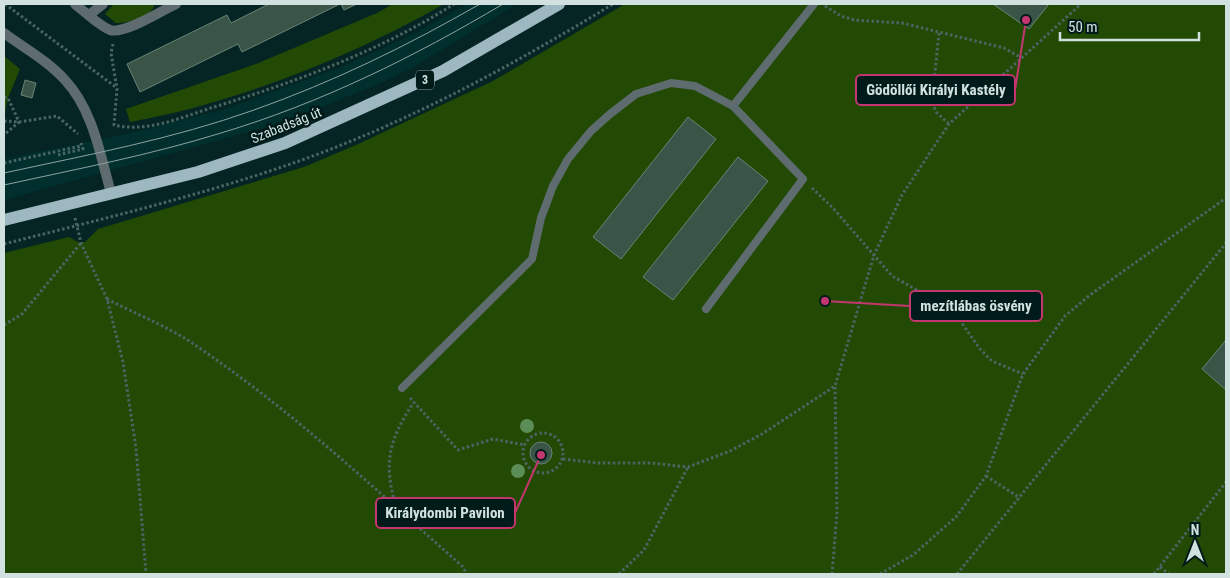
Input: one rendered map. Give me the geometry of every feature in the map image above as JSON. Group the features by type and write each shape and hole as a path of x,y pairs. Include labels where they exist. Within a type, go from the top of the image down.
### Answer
{"main road":[{"name":"Szabadság út","path":"4,220 198,172 284,143 443,71 559,4"}],"street":[{"path":"75,4 106,28 114,31 128,28 176,4"},
{"path":"90,15 103,4"},
{"path":"4,33 52,68 77,95 90,120 111,193"}],"lane":[{"path":"733,106 814,4"},
{"path":"402,388 532,259 541,218 553,186 568,158 590,131 636,94 671,83 695,86 733,106 803,179 706,309"}],"path":[{"path":"5,4 117,89"},
{"path":"114,31 111,53 117,89 114,125 135,127 163,123 243,98 342,63 419,26 454,4"},
{"path":"822,4 841,16 854,20 902,23 1004,48 1020,57"},
{"path":"832,574 837,514 835,386 874,255 902,195 950,124 1020,57 1080,4"},
{"path":"939,33 932,102 936,112 950,124"},
{"path":"4,97 8,98 19,122"},
{"path":"4,121 19,122 57,116 78,133 83,149 58,155"},
{"path":"4,136 19,122"},
{"path":"4,163 81,146"},
{"path":"803,179 833,208 874,255 899,280 935,298 949,308 980,349 992,361 1022,374"},
{"path":"880,574 913,555 956,516 986,476 1022,374 1065,316 1090,295 1226,198"},
{"path":"75,218 81,243 107,299 123,362 136,448 146,574"},
{"path":"4,244 76,225"},
{"path":"4,325 22,314 81,243"},
{"path":"957,574 1226,243"},
{"path":"107,299 195,346 321,442 462,566 466,574"},
{"path":"563,458 598,463 650,463 688,467 730,450 762,434 835,386"},
{"path":"402,388 458,450 493,439 525,445"},
{"path":"396,507 391,490 388,454 401,422 414,402"},
{"path":"540,433 550,434 559,439 563,449 563,458 558,467 550,472 541,473 532,470 526,464 523,454 525,445 531,437 540,433"},
{"path":"619,574 644,550 688,467"},
{"path":"986,476 1020,498"},
{"path":"1154,574 1226,482"},
{"path":"1160,567 1169,574"}],"shaded area":[{"path":"467,4 517,4 412,68 376,85 287,121 4,200 4,159 131,133 225,109 346,65 413,34"}],"green space":[{"path":"114,4 153,4 154,7 147,14 137,19 116,23 105,14"},
{"path":"393,4 444,4 371,42 292,76 210,103 130,122 126,109 256,64 377,13"},
{"path":"625,4 1226,4 1226,574 4,574 4,253 69,237 78,242 85,242 98,229 304,167 356,145 493,81"},
{"path":"4,56 20,69 8,98 4,117"}],"building":[{"path":"269,4 340,4 242,52 238,44 140,92 127,64 227,15 231,23"},
{"path":"341,4 357,4 344,10"},
{"path":"993,4 1049,4 1029,29"},
{"path":"25,80 36,83 32,98 21,95"},
{"path":"688,117 716,139 621,259 593,237"},
{"path":"738,157 768,181 673,300 643,277"},
{"path":"1226,340 1226,390 1202,369"},
{"path":"541,442 551,449 552,453 545,463 541,464 531,457 530,453 537,443"}],"tram line":[{"path":"4,173 161,138 254,110 312,88 369,62 480,4"},
{"path":"4,185 167,148 221,133 295,108 401,60 503,4"}],"place":[{"name":"Gödöllői Királyi Kastély","path":"1026,20"},
{"name":"mezítlábas ösvény","path":"825,301"},
{"name":"Királydombi Pavilon","path":"541,455"}]}
